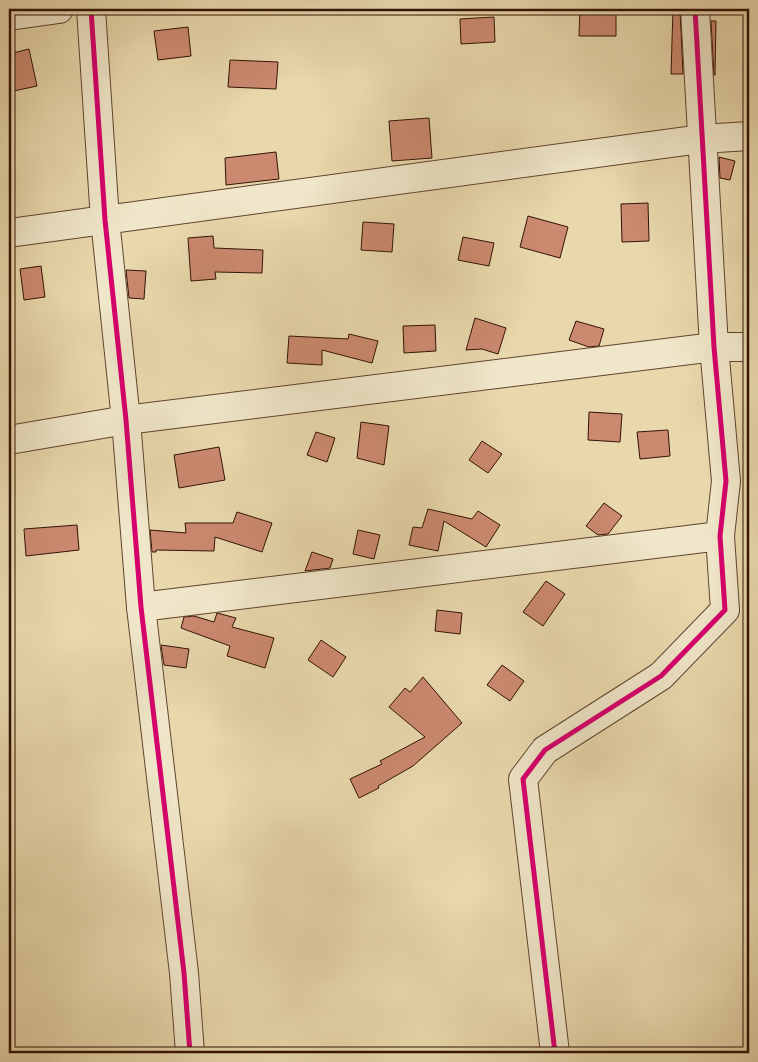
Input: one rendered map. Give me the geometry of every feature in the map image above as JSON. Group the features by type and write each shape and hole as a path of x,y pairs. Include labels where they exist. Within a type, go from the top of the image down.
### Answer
{"street":[{"path":"9,16 59,9"},
{"path":"91,9 105,220 126,420 141,607 184,973 190,1053"},
{"path":"554,1053 522,779 545,750 661,676 725,610 720,536 726,481 714,347 700,139 695,9"},
{"path":"9,233 700,139 749,136"},
{"path":"9,440 126,420 714,347 749,347"},
{"path":"141,607 720,536"}],"building":[{"path":"580,9 616,9 616,36 579,36"},
{"path":"673,9 680,9 683,74 671,74"},
{"path":"494,17 495,42 461,44 460,19"},
{"path":"711,21 716,21 715,75 714,75"},
{"path":"188,27 191,56 158,60 154,31"},
{"path":"29,49 37,86 9,92 9,54"},
{"path":"230,60 278,62 276,89 228,87"},
{"path":"429,118 432,158 392,161 389,121"},
{"path":"276,152 279,179 226,185 225,158"},
{"path":"719,157 735,161 730,180 720,178"},
{"path":"648,203 649,241 622,242 621,204"},
{"path":"528,216 568,227 560,258 520,247"},
{"path":"363,222 394,224 392,252 361,250"},
{"path":"213,236 214,248 263,250 262,273 215,272 216,279 191,281 188,238"},
{"path":"463,237 494,243 489,266 458,260"},
{"path":"41,266 45,297 24,300 20,269"},
{"path":"126,270 146,271 144,299 129,298"},
{"path":"475,318 506,328 498,354 482,349 466,350"},
{"path":"576,321 604,329 599,346 589,347 569,340"},
{"path":"435,325 436,351 404,353 403,326"},
{"path":"349,334 378,341 372,363 322,350 322,365 287,363 289,336 348,339"},
{"path":"589,412 622,414 620,442 588,440"},
{"path":"361,422 389,426 384,465 357,458"},
{"path":"668,430 670,456 640,459 637,432"},
{"path":"316,432 335,438 327,462 307,455"},
{"path":"482,441 502,454 488,473 469,460"},
{"path":"219,447 225,480 179,488 174,455"},
{"path":"604,503 622,516 608,534 598,535 586,526"},
{"path":"428,509 472,519 478,511 500,525 486,547 444,521 438,551 409,545 413,527 422,528"},
{"path":"237,512 272,523 262,552 215,537 214,551 156,550 156,552 152,552 150,530 186,533 185,523 233,523"},
{"path":"77,525 79,550 26,556 24,529"},
{"path":"358,530 380,535 374,559 353,554"},
{"path":"312,552 333,559 330,568 305,571"},
{"path":"546,581 565,594 543,626 523,612"},
{"path":"437,610 462,613 460,634 435,631"},
{"path":"217,613 236,618 232,627 274,638 265,668 227,656 230,646 181,628 184,617 194,616 214,622"},
{"path":"321,640 346,657 333,677 308,660"},
{"path":"161,645 189,649 186,668 164,665"},
{"path":"502,665 524,681 510,701 487,685"},
{"path":"423,677 462,723 413,766 378,786 379,788 359,798 350,779 382,764 380,761 425,737 389,707 405,688 410,692"}],"cycle path":[{"path":"91,9 105,220 126,420 141,607 184,973 190,1053"},
{"path":"555,1053 523,779 545,750 661,676 725,610 720,536 726,481 714,347 695,9"}]}
